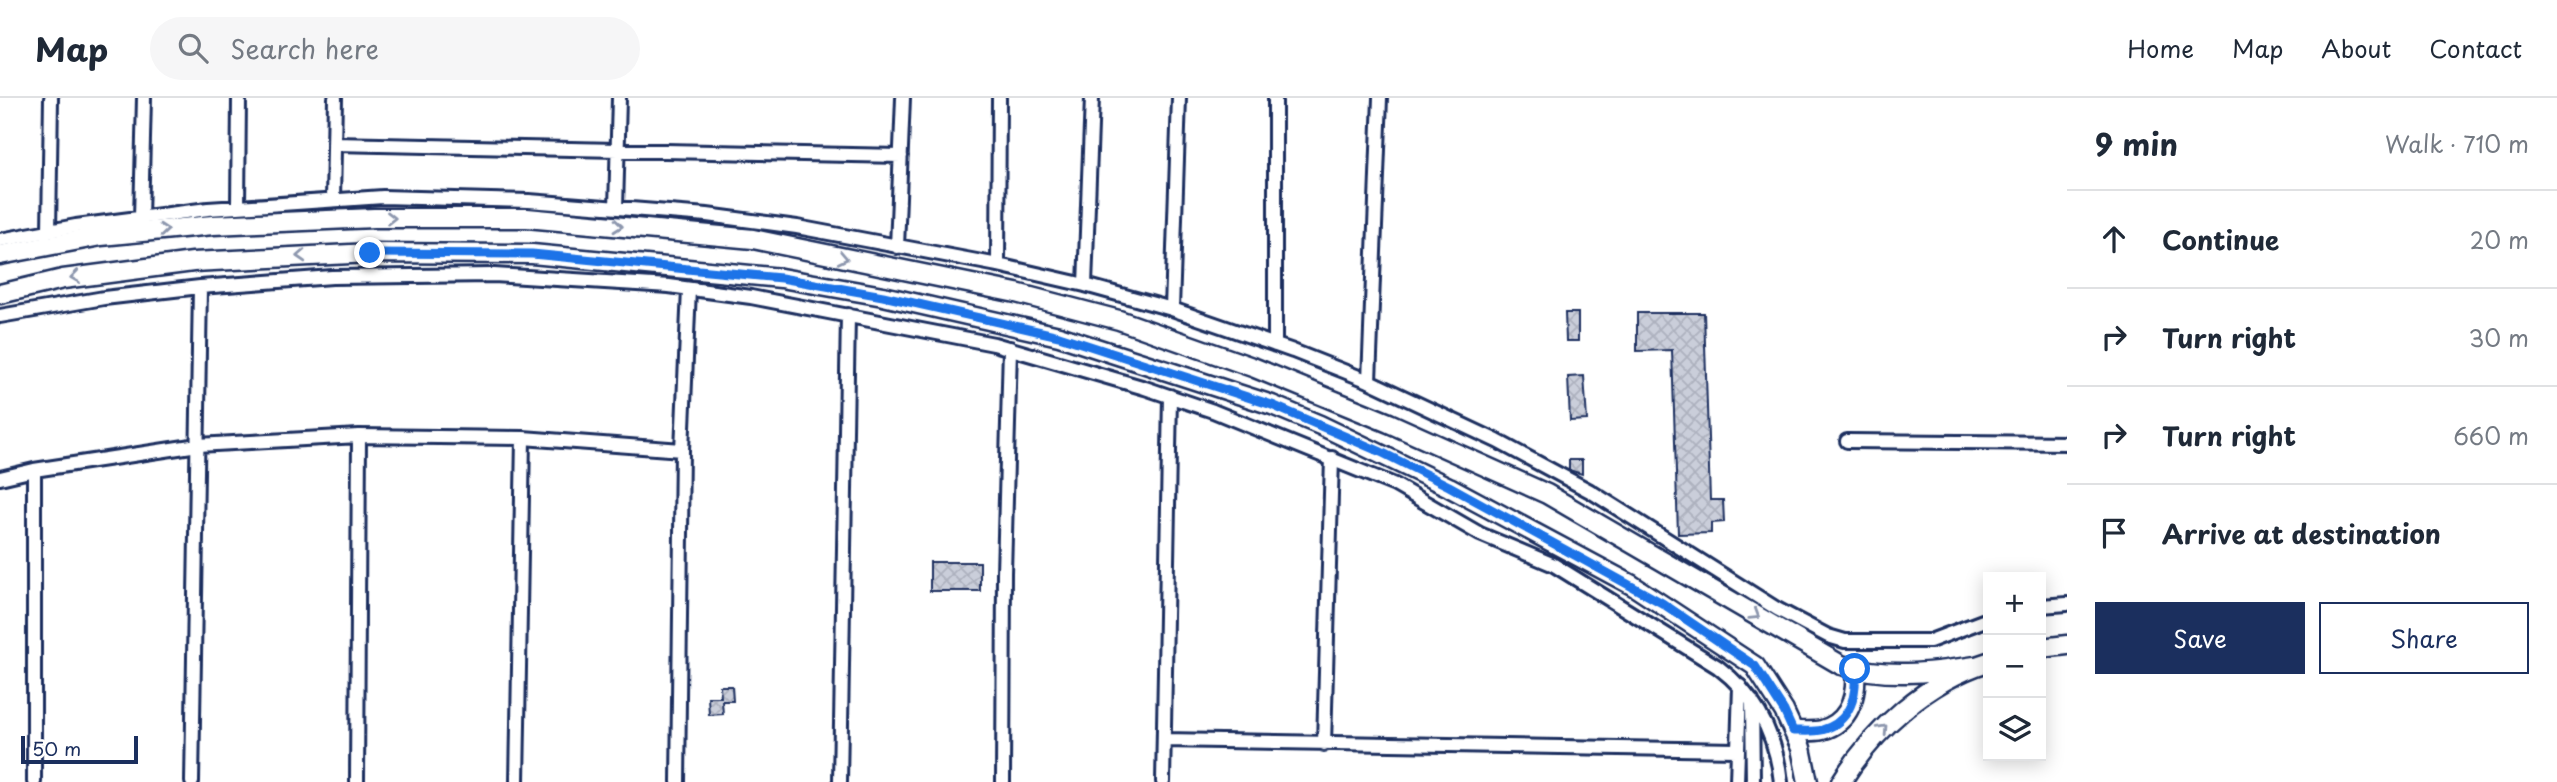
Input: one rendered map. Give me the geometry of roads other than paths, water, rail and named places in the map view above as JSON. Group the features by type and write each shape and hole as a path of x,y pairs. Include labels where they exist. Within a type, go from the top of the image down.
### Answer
{"main road":[{"path":"0,256 101,236 213,225 374,218 527,218 753,239 1016,293 1119,320 1255,368 1390,423 1547,494 1841,665 1888,675 1928,673 1982,664"},
{"path":"0,293 63,279 193,262 370,253 532,254 781,278 883,296 1059,336 1272,405 1381,452 1632,584 1755,666 1784,711 1801,748 1808,782"},
{"path":"2046,647 2067,645"},
{"path":"1841,782 1856,757 1890,720 1930,689 1982,664"},
{"path":"1793,731 1823,730 1848,713 1856,687 1855,669"}],"street":[{"path":"49,231 51,98"},
{"path":"141,218 144,98"},
{"path":"238,207 239,98"},
{"path":"333,200 335,98"},
{"path":"615,208 620,98"},
{"path":"897,247 904,98"},
{"path":"998,265 999,98"},
{"path":"1085,285 1092,98"},
{"path":"1172,309 1179,98"},
{"path":"1275,98 1275,345"},
{"path":"1369,380 1380,98"},
{"path":"334,144 901,156"},
{"path":"0,240 141,218 238,207 383,197 504,201 707,215 797,227 998,265 1172,309 1369,380 1497,441 1590,491 1777,609 1829,636 1846,641 1930,641 1983,621"},
{"path":"0,316 200,287 332,277 466,275 597,280 751,297 1010,348 1170,396 1332,458 1395,485 1480,534 1554,565 1718,667 1740,686 1769,728 1781,782"},
{"path":"192,782 200,287"},
{"path":"678,782 682,450 689,289"},
{"path":"840,782 848,315"},
{"path":"1003,782 1004,573 1010,348"},
{"path":"1163,782 1170,396"},
{"path":"0,478 34,470 198,445 359,436 523,438 682,450"},
{"path":"357,782 359,436"},
{"path":"517,782 523,438"},
{"path":"1847,441 2067,443"},
{"path":"1324,744 1332,458"},
{"path":"34,470 34,782"},
{"path":"2046,606 2067,604"},
{"path":"1737,782 1740,686"},
{"path":"1752,701 1753,782"},
{"path":"1164,740 1737,750"}]}
